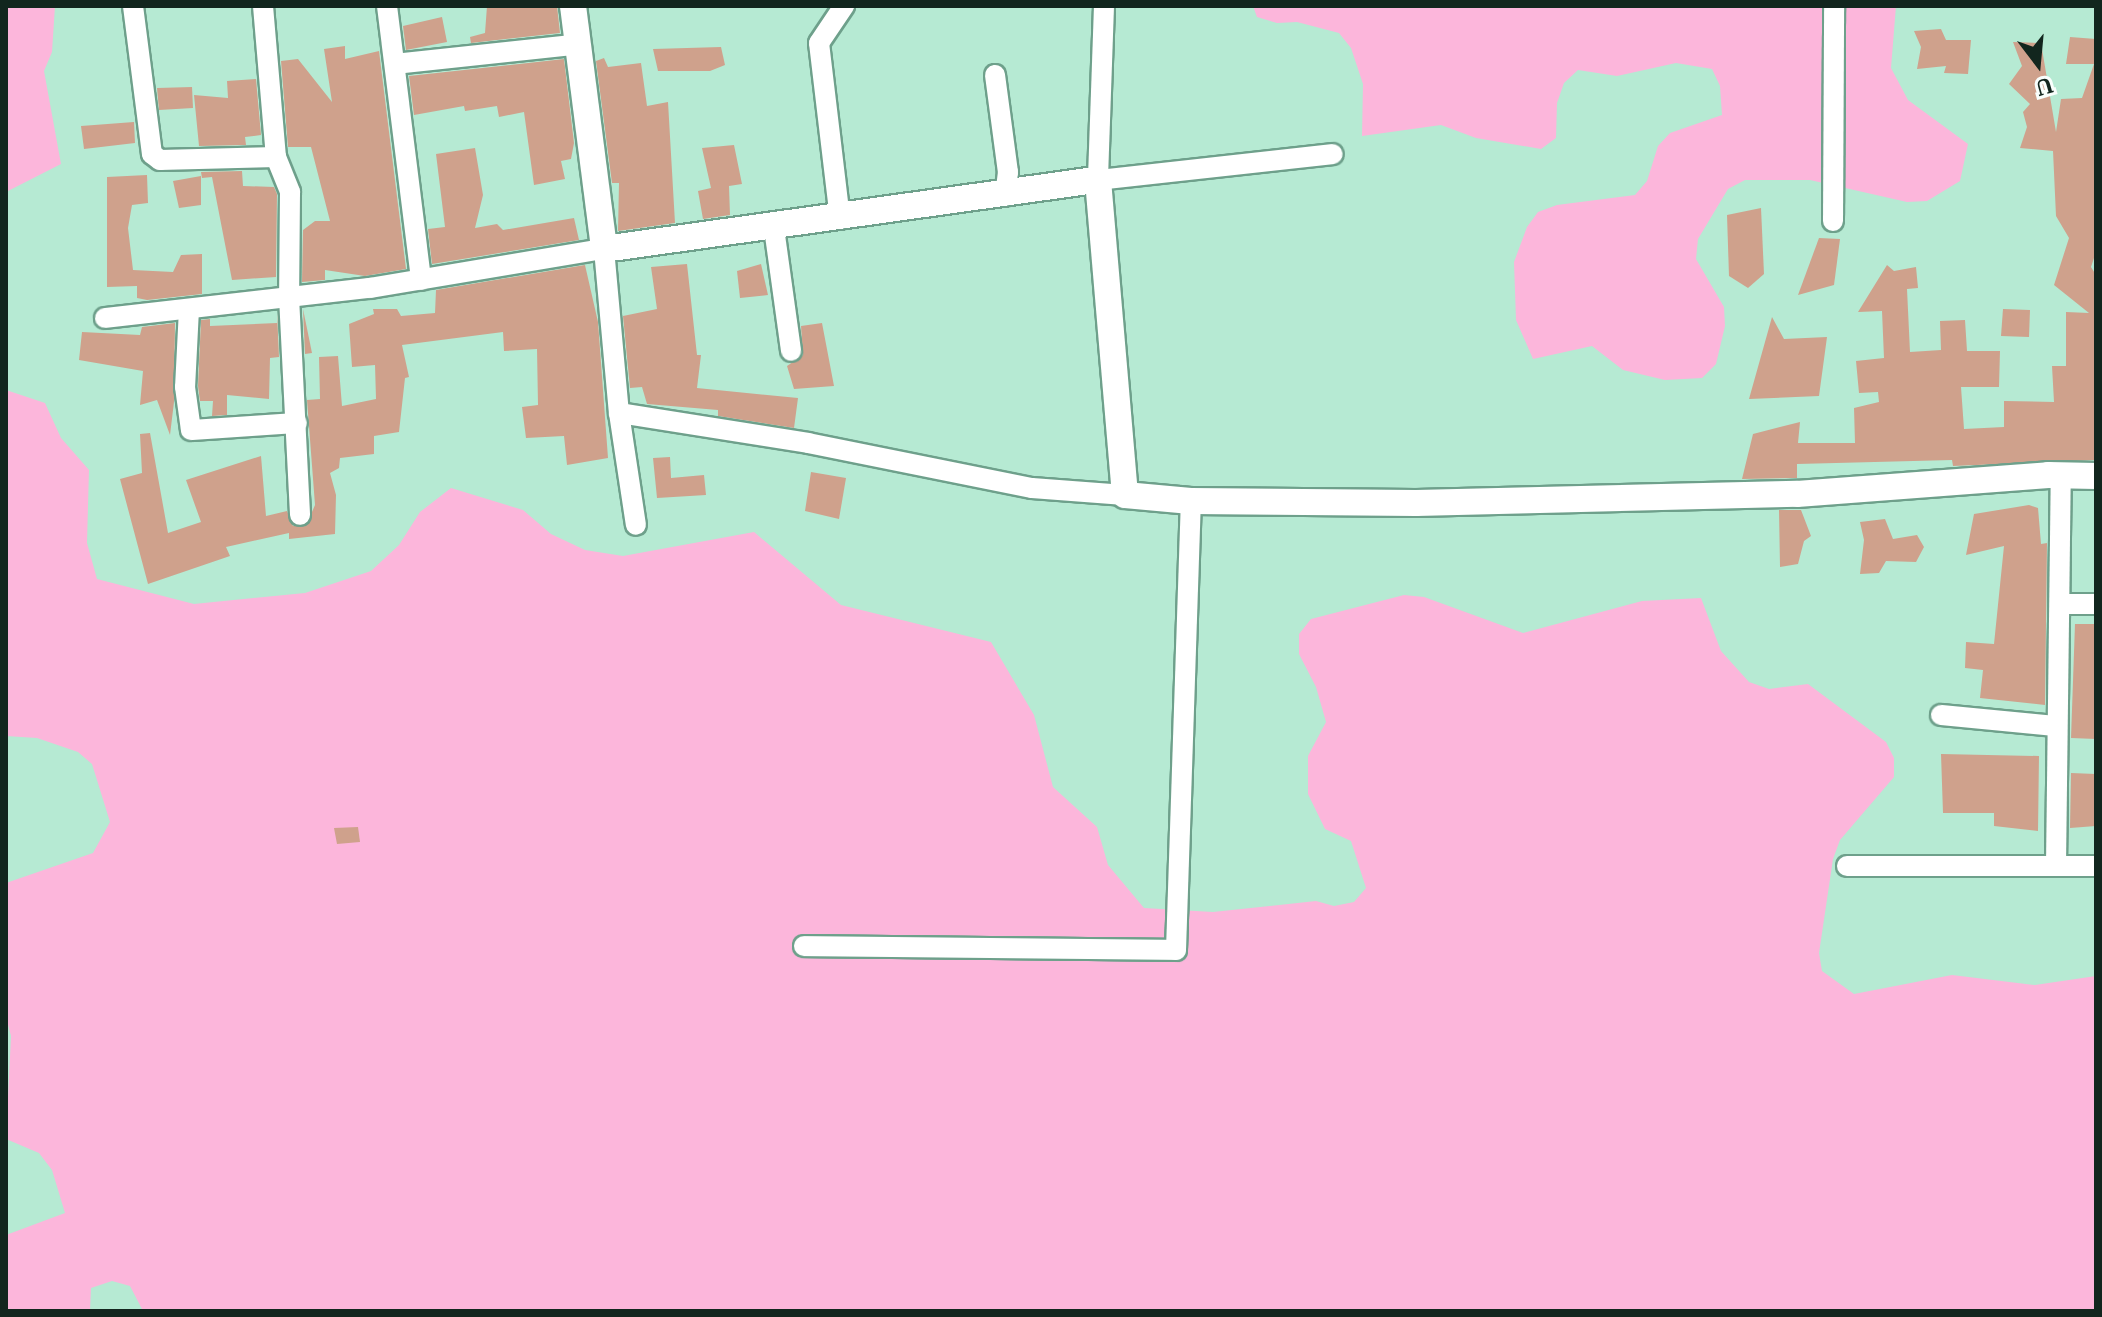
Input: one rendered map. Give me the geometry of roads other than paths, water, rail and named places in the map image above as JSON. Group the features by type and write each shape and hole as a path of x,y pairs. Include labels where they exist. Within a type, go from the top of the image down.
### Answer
{"street":[{"path":"133,6 152,154 160,160 276,157"},
{"path":"263,6 276,157 290,192 289,297 300,515"},
{"path":"387,6 421,280"},
{"path":"573,6 574,45 604,249 619,413 636,525"},
{"path":"840,219 819,43 844,6"},
{"path":"1104,6 1098,180 1125,495"},
{"path":"1833,221 1834,6"},
{"path":"395,64 574,45"},
{"path":"995,75 1008,172 1005,196"},
{"path":"105,318 421,280 604,249 1005,196 1098,180 1333,154"},
{"path":"774,228 791,351"},
{"path":"189,309 185,387 191,430 297,423"},
{"path":"619,413 808,443 1032,488 1191,501 1416,503 1692,497 2096,476"},
{"path":"2056,866 2055,726 2061,476"},
{"path":"804,946 1176,950 1191,501"},
{"path":"2060,604 2096,604"},
{"path":"1941,715 2055,726"},
{"path":"1847,866 2096,866"}]}
